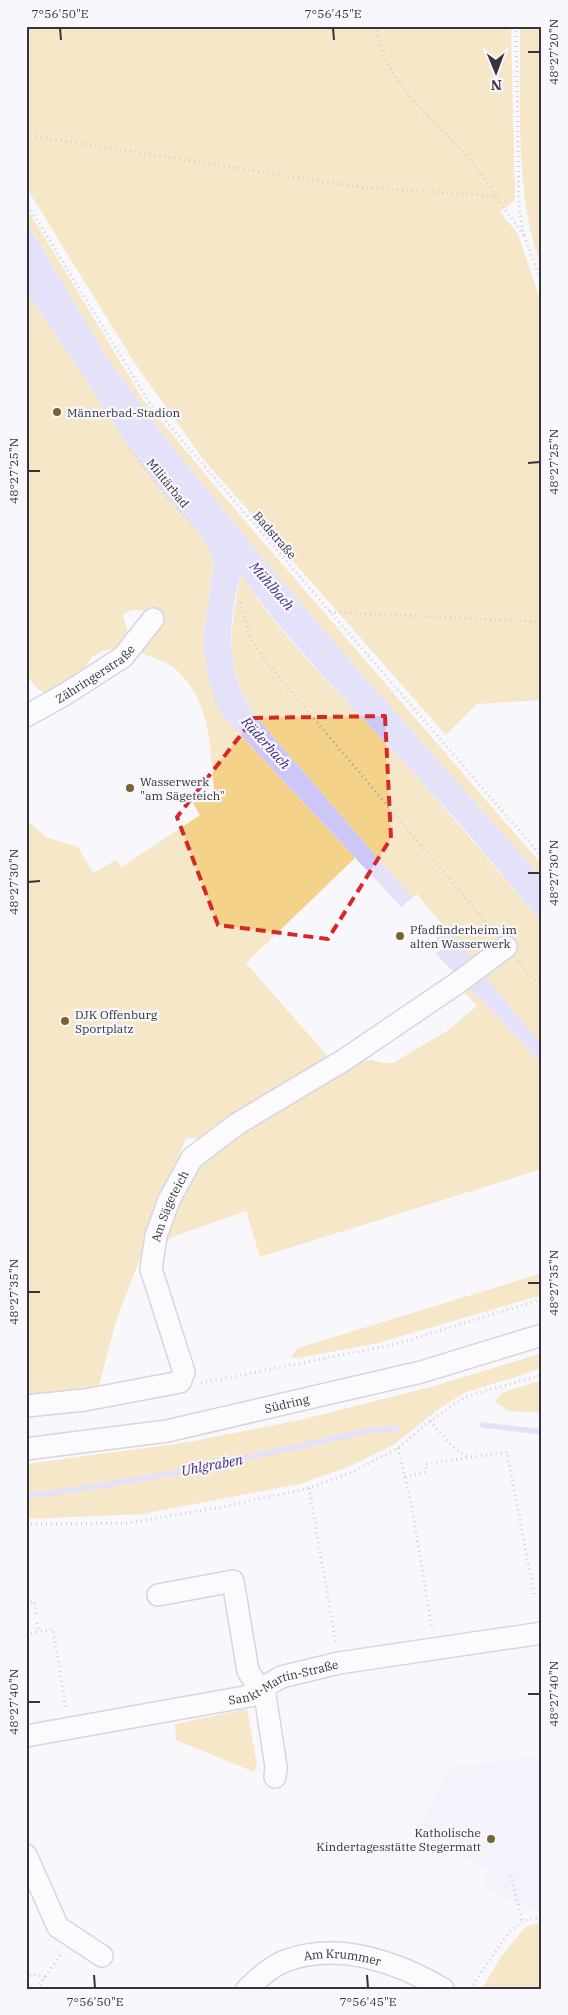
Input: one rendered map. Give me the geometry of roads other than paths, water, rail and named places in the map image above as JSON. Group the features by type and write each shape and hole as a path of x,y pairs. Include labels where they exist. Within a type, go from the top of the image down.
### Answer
{"street":[{"name":"Zähringerstraße","path":"26,716 64,695 123,656 154,619"},
{"name":"Am Sägeteich","path":"26,1406 85,1400 180,1382 184,1372 152,1269 159,1227 169,1200 192,1158 237,1124 344,1060 456,984 506,947"},
{"name":"Südring","path":"26,1449 167,1430 421,1372 542,1335"},
{"path":"158,1595 233,1581 248,1671 262,1689 276,1767 275,1777"},
{"name":"Sankt-Martin-Straße","path":"26,1736 70,1730 250,1696 281,1677 339,1663 542,1633"},
{"path":"26,1855 58,1927 102,1956"},
{"name":"Am Krummer","path":"247,1989 261,1976 286,1960 314,1953 351,1954 382,1961 424,1978 443,1989"}],"water":[{"path":"26,221 105,354 171,445 260,555 360,672 542,878 542,923 474,840 308,660 241,575 234,602 231,645 235,673 244,697 254,714 412,898 401,907 220,713 208,679 203,640 214,561 207,545 194,527 161,490 130,449 77,366 26,292"},
{"path":"447,929 542,1045 542,1063 436,954 444,947 436,938"}],"waterway":[{"name":"Uhlgraben","path":"483,1425 542,1432"},
{"name":"Uhlgraben","path":"26,1496 112,1484 368,1431 397,1428"}],"place":[{"name":"Männerbad-Stadion","path":"57,412"},
{"name":"Wasserwerk \"am Sägeteich\"","path":"130,788"},
{"name":"Pfadfinderheim im alten Wasserwerk","path":"400,936"},
{"name":"DJK Offenburg Sportplatz","path":"65,1021"},
{"name":"Katholische Kindertagesstätte Stegermatt","path":"491,1839"}],"water label":[{"name":"Mühlbach","path":"272,586"},
{"name":"Räderbach","path":"266,743"}]}
